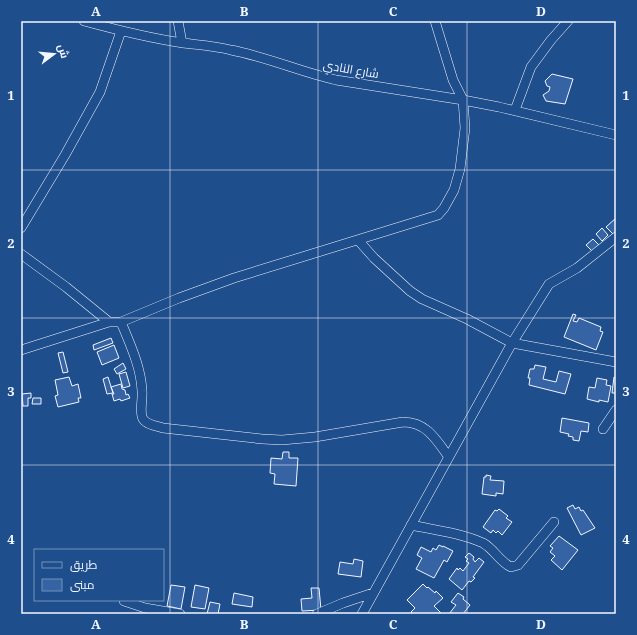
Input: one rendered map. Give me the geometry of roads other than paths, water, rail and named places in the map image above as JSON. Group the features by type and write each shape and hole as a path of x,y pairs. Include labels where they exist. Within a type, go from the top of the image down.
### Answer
{"street":[{"name":"شارع النادي","path":"84,21 121,31 182,43 229,49 257,56 322,77 515,110 616,135"},
{"path":"178,21 182,43"},
{"path":"21,350 110,322 121,322 205,288 261,269 438,215 444,208 454,190 460,169 465,128 463,100 453,80 435,21"},
{"path":"515,110 532,67 551,40 568,21"},
{"path":"21,228 66,155 100,92 121,31"},
{"path":"362,614 448,456 512,343 549,284 577,268 616,237"},
{"path":"358,240 374,258 422,300 467,319 512,343 616,362"},
{"path":"21,254 110,322"},
{"path":"121,322 136,358 140,373 142,418 146,423 163,428 278,440 316,437 404,422 413,422 421,425 432,434 448,456"},
{"path":"603,429 616,410"},
{"path":"411,526 452,534 484,544 505,563 512,567 518,565 554,522"},
{"path":"317,614 373,593"},
{"path":"124,601 145,608 180,614"}]}
